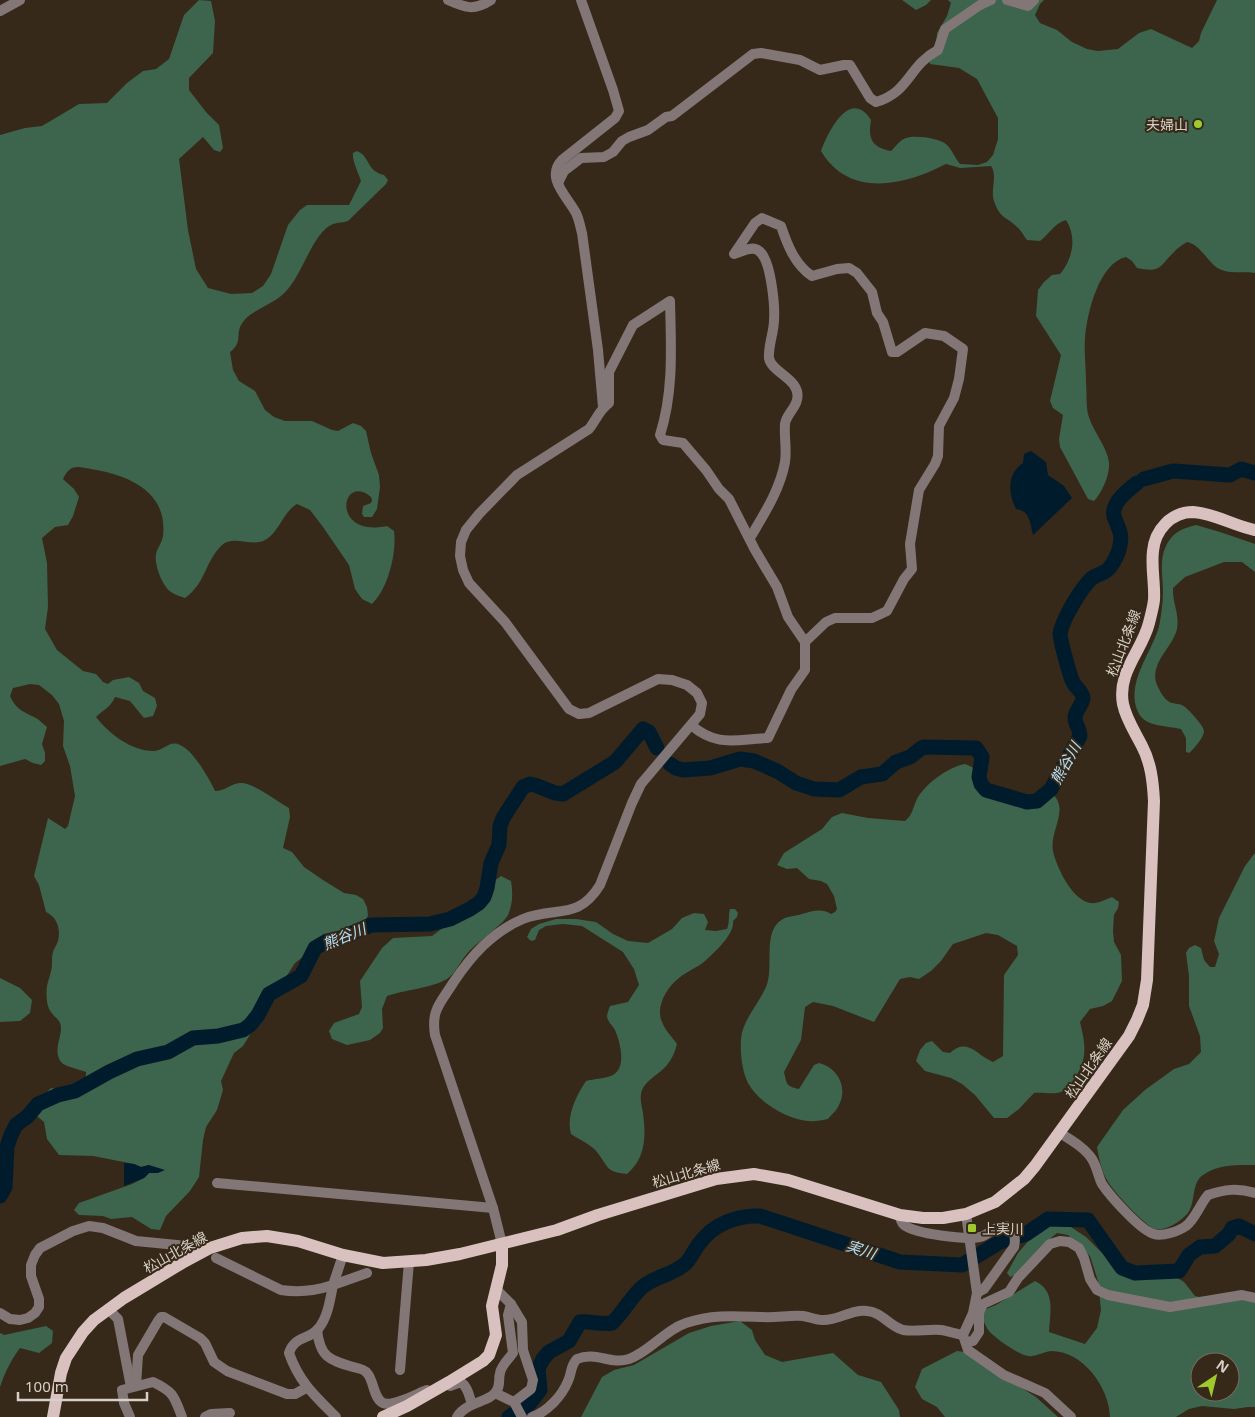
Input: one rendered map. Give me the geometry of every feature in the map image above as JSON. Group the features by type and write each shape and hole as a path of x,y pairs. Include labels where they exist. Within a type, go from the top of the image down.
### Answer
{"main road":[{"name":"松山北条線","path":"53,1417 60,1374 66,1358 83,1332 108,1309 196,1255 210,1248 242,1238 267,1236 298,1241 343,1255 383,1263 410,1262 460,1254 502,1244 556,1230 598,1215 716,1179 754,1174 788,1180 900,1215 923,1218 943,1218 966,1214 995,1202 1024,1179 1060,1133 1129,1036 1143,1005 1147,980 1153,779 1143,747 1126,716 1122,693 1127,669 1144,637 1152,613 1154,600 1153,550 1155,540 1166,522 1174,516 1194,512 1255,530"},
{"path":"383,1417 407,1406 449,1382 484,1361 490,1355 496,1335 492,1306 502,1265 502,1244"}],"street":[{"path":"0,11 20,0"},
{"path":"448,0 464,7 476,8 491,0"},
{"path":"581,0 619,111 615,118 556,167 558,183 577,214 582,233 598,350 603,407"},
{"path":"558,183 564,171 581,158 604,157 613,152 622,141 648,130 672,116 753,54 761,53 800,60 820,70 850,65 870,98 876,102 883,100 894,95 904,86 917,66 926,57 938,50 945,29 980,5 991,0"},
{"path":"1007,0 1028,6 1034,0"},
{"path":"750,538 772,501 779,484 785,461 785,424 788,415 797,401 797,393 789,378 772,365 769,358 774,319 766,260 759,250 754,248 734,254 755,223 762,218 781,226 786,242 796,259 804,271 812,276 837,269 849,268 857,273 872,292 877,313 883,322 892,352 897,352 925,333 944,336 963,349 954,398 939,426 938,456 919,490 910,544 912,569 904,579 887,611 872,618 835,618 826,622 805,642"},
{"path":"502,1244 492,1208 443,1062 433,1023 435,1011 462,970 479,949 493,937 521,920 536,915 578,908 593,897 600,885 641,784 700,714 702,703 697,693 687,685 672,680 658,679 589,714 579,714 569,709 505,622 469,583 463,570 460,556 461,542 466,530 479,514 517,475 589,429 603,407 609,402 609,372 633,325 670,301 670,395 660,435 663,440 683,443 719,489 729,498 755,550 777,586 788,617 805,642 804,670 791,690 768,738 723,741 701,734 691,725"},
{"path":"1060,1133 1087,1152 1093,1160 1104,1186 1144,1230 1154,1235 1176,1231 1186,1226 1208,1195 1231,1189 1255,1192"},
{"path":"217,1183 492,1208"},
{"path":"966,1214 976,1289 973,1313 965,1339 968,1350 1004,1375 1045,1393 1071,1417"},
{"path":"900,1215 900,1220 904,1225 913,1229 958,1237 980,1237 1001,1226 1006,1226 1014,1236 1009,1256 984,1289 976,1289"},
{"path":"0,1313 10,1319 20,1320 28,1318 35,1313 39,1307 39,1299 31,1276 31,1265 35,1255 40,1248 73,1231 89,1226 103,1228 136,1241 187,1246"},
{"path":"532,1417 540,1414 552,1405 569,1380 570,1370 577,1359 590,1355 624,1360 634,1357 672,1329 686,1323 718,1315 803,1316 823,1320 866,1310 879,1313 898,1328 906,1330 940,1330 973,1342 979,1332 979,1312 983,1304 1009,1292 1018,1278 1050,1244 1060,1240 1070,1242 1079,1248 1090,1279 1097,1290 1108,1295 1170,1306 1242,1295 1255,1298"},
{"path":"336,1417 306,1388 289,1353 294,1343 317,1330 328,1312 333,1285 343,1255"},
{"path":"216,1258 282,1290 293,1292 307,1292 367,1273"},
{"path":"400,1370 410,1262"},
{"path":"495,1394 518,1412 531,1389 533,1380 523,1350 522,1322 511,1304 496,1289"},
{"path":"457,1417 460,1412 472,1404 495,1394 500,1383 500,1372 513,1353 508,1315 511,1304"},
{"path":"108,1309 118,1319 134,1387"},
{"path":"134,1387 138,1355 158,1321 161,1317 164,1317 200,1338 205,1343 214,1362 227,1371 287,1394 295,1394 306,1388"},
{"path":"317,1330 318,1342 327,1358 362,1369 368,1374 380,1400 384,1403 392,1404 428,1389 434,1390"},
{"path":"130,1417 124,1403 122,1390 153,1382 168,1389 176,1400 182,1417"},
{"path":"449,1382 450,1386 460,1382 463,1384 472,1404"},
{"path":"205,1417 211,1414 230,1413"}],"green space":[{"path":"199,0 211,1 215,21 213,53 189,78 189,90 219,125 223,148 220,152 214,150 203,137 179,159 188,230 196,269 208,288 231,294 252,293 263,286 271,274 288,225 300,210 307,205 349,205 361,181 354,163 353,153 357,151 365,157 374,170 384,175 388,180 348,221 333,224 325,229 312,247 288,289 277,299 246,318 240,326 237,345 230,352 233,370 239,381 255,391 265,410 274,417 285,421 312,421 338,431 353,423 361,426 366,431 379,475 380,487 377,509 372,517 364,517 362,514 363,506 371,503 372,500 371,497 361,492 353,493 348,498 346,507 349,516 356,523 369,527 387,526 394,531 395,540 393,560 387,580 372,604 362,599 355,589 349,565 323,527 310,510 297,504 273,534 263,541 231,541 222,545 197,586 185,598 174,594 168,589 157,569 156,554 162,541 163,520 159,507 152,497 143,488 119,476 78,467 71,468 63,479 74,489 79,497 73,516 68,525 55,527 42,538 47,563 48,607 45,629 57,650 83,671 96,674 103,682 108,684 113,680 129,677 139,683 143,691 155,698 157,706 153,716 144,718 130,701 115,697 109,706 96,717 101,723 122,741 147,751 155,751 170,744 180,745 190,752 200,765 215,791 237,783 246,784 259,789 289,808 290,817 283,848 292,852 304,867 323,880 344,893 356,895 363,899 367,907 368,916 361,926 333,938 304,956 295,963 286,977 274,989 243,1046 234,1053 221,1081 223,1090 217,1110 206,1127 203,1140 199,1177 190,1191 166,1216 160,1230 151,1229 132,1217 111,1219 103,1216 79,1215 74,1210 79,1203 132,1184 149,1173 158,1173 149,1165 141,1167 93,1156 59,1155 47,1139 44,1122 33,1109 51,1088 74,1090 79,1088 83,1084 86,1072 66,1065 59,1058 57,1049 61,1025 49,1009 46,992 52,969 52,954 58,941 59,932 55,920 46,912 39,885 34,876 48,818 65,829 68,826 75,796 70,766 63,746 64,721 59,704 52,695 39,685 30,684 13,688 10,696 20,709 38,719 47,727 42,744 45,761 41,765 25,759 0,766 0,135 25,128 42,126 79,104 107,103 127,83 143,71 156,69 169,59 184,15"},
{"path":"902,0 931,0 916,10"},
{"path":"948,0 1044,0 1035,15 1040,23 1057,30 1072,42 1087,49 1098,51 1118,49 1139,33 1151,29 1192,48 1199,41 1217,0 1255,0 1255,273 1230,272 1220,269 1212,264 1196,246 1187,242 1178,248 1159,268 1151,270 1137,268 1126,257 1117,261 1108,269 1096,290 1088,316 1085,338 1088,414 1106,451 1109,463 1105,484 1094,501 1088,499 1060,447 1059,439 1063,415 1053,408 1050,401 1061,355 1036,316 1038,290 1052,275 1060,274 1071,255 1072,234 1066,220 1055,226 1040,241 1027,240 1020,230 1001,214 996,207 993,197 994,174 991,166 960,168 946,164 914,178 896,182 862,182 847,176 833,166 821,151 834,124 848,110 855,108 863,111 871,120 870,132 872,141 884,149 891,151 906,138 921,137 933,139 947,145 960,164 978,165 987,162 993,155 998,139 998,118 977,79 959,68 930,64 928,54 936,47 937,33 947,16 951,3"},
{"path":"1196,525 1255,544 1255,572 1242,562 1224,562 1185,577 1173,588 1178,619 1177,629 1175,636 1159,661 1155,674 1156,682 1166,700 1185,707 1196,718 1204,731 1201,740 1189,753 1186,752 1186,738 1181,729 1152,724 1139,714 1135,703 1135,692 1140,670 1159,627 1163,601 1162,563 1164,551 1175,534"},
{"path":"965,764 976,770 996,791 1011,799 1034,799 1051,793 1057,799 1059,806 1053,851 1066,881 1083,901 1095,903 1112,897 1119,902 1114,915 1113,931 1114,942 1121,955 1122,981 1112,1001 1103,1006 1090,1009 1080,1022 1084,1039 1081,1067 1069,1086 1062,1092 1034,1093 1019,1109 1007,1118 994,1118 975,1095 962,1084 951,1078 925,1071 916,1061 920,1050 926,1043 932,1041 943,1052 950,1053 956,1049 967,1047 993,1062 1003,1056 1004,975 1018,955 1017,946 998,935 986,933 953,944 941,961 919,979 910,977 900,979 874,1022 833,1006 813,1002 805,1007 801,1040 784,1072 787,1082 789,1086 799,1089 814,1065 819,1063 832,1069 840,1080 842,1086 841,1100 828,1119 815,1121 800,1120 774,1109 759,1097 748,1083 744,1073 741,1044 744,1026 766,987 772,932 776,925 787,917 817,911 831,914 837,909 834,896 827,884 809,879 797,868 787,869 777,865 784,853 822,829 832,817 842,813 868,818 905,821 911,814 919,795 930,783 951,769"},
{"path":"1254,854 1255,1165 1235,1165 1209,1171 1199,1178 1188,1213 1173,1225 1164,1229 1155,1229 1137,1215 1110,1185 1102,1168 1097,1147 1123,1110 1145,1090 1174,1069 1189,1064 1201,1052 1200,1036 1189,1006 1189,976 1186,953 1189,948 1195,945 1201,948 1204,960 1210,967 1215,967 1219,954 1214,941 1219,918 1245,866"},
{"path":"501,876 511,881 512,898 508,915 501,924 470,950 450,977 434,985 387,996 382,1009 383,1028 380,1033 370,1040 347,1045 332,1039 329,1031 334,1023 359,1014 362,1007 360,981 382,948 393,938 432,936 484,897 493,882"},
{"path":"730,909 735,909 738,913 733,921 731,932 705,961 675,982 663,998 660,1016 665,1028 677,1044 672,1058 664,1069 642,1089 644,1138 638,1161 627,1174 615,1172 608,1168 595,1149 571,1134 570,1120 576,1100 586,1081 611,1076 620,1066 619,1041 607,1016 610,1006 628,1002 639,985 634,969 623,952 582,926 563,924 546,926 539,930 535,940 531,941 527,937 531,929 539,924 556,919 576,919 596,922 613,934 628,941 648,943 672,929 682,918 694,913 704,914 708,922 705,930 727,929"},
{"path":"0,978 20,988 32,1000 30,1013 20,1021 0,1022"},
{"path":"1053,1223 1068,1225 1086,1237 1104,1255 1114,1269 1125,1277 1176,1277 1184,1282 1195,1296 1217,1301 1242,1298 1255,1301 1255,1407 1234,1409 1202,1406 1189,1409 1176,1417 1110,1417 1105,1394 1099,1383 1092,1373 1074,1357 1051,1351 1033,1356 1024,1355 999,1340 987,1328 982,1318 986,1309 1035,1281 1042,1285 1049,1296 1051,1310 1049,1332 1085,1344 1097,1328 1101,1310 1098,1281 1090,1256 1068,1235 1057,1233 1021,1270 1010,1277 1007,1273 1018,1253 1038,1230"},
{"path":"740,1321 752,1330 755,1340 765,1355 782,1362 833,1353 858,1375 881,1382 899,1410 900,1417 581,1417 602,1377 614,1370 634,1365 689,1333 711,1326"},
{"path":"46,1326 53,1331 52,1343 39,1353 20,1348 8,1366 0,1387 0,1333 4,1335"},
{"path":"957,1351 965,1352 1036,1397 1058,1417 945,1417 937,1407 922,1399 915,1387 922,1369"}],"water":[{"path":"1031,451 1046,462 1048,475 1064,486 1072,498 1033,535 1029,518 1024,512 1016,509 1010,490 1014,472 1023,463 1024,454"},
{"path":"124,1163 141,1167 149,1165 165,1170 158,1173 149,1173 144,1178 124,1186"}],"waterway":[{"name":"熊谷川","path":"1144,479 1173,471 1230,475 1241,469 1255,473"},
{"name":"熊谷川","path":"670,764 683,770 710,768 740,759 754,761 777,771 796,783 814,789 839,790 861,777 882,774 896,762 910,757 923,747 976,748 982,757 979,777 981,784 986,790 1027,802 1037,801 1051,789 1080,736 1075,718 1083,696 1074,684 1065,658 1060,637 1061,628 1083,589 1092,578 1108,569 1115,560 1121,541 1114,516 1115,506 1121,497 1137,483"},
{"name":"熊谷川","path":"0,1196 5,1187 7,1147 11,1135 16,1125 28,1116 38,1104 58,1095 75,1091 137,1059 168,1052 193,1038 218,1036 243,1030 258,1015 269,994 301,976 315,948 327,941 341,938 371,925 430,924 450,919 470,909 484,897 491,863 499,845 500,826 523,787 530,784 563,794 615,762 643,729 649,732 657,748"},
{"name":"実川","path":"509,1417 529,1404 540,1390 538,1369 543,1359 549,1352 569,1341 580,1322 612,1323 641,1288 682,1267 711,1231 734,1219 760,1216 900,1262 962,1265 1000,1242 1026,1234 1048,1219 1088,1220 1122,1268 1135,1273 1179,1271 1189,1255 1200,1247 1215,1246 1229,1234 1232,1228 1239,1226 1255,1234"}],"place":[{"name":"夫婦山","path":"1198,124"},
{"name":"上実川","path":"972,1228"}]}
